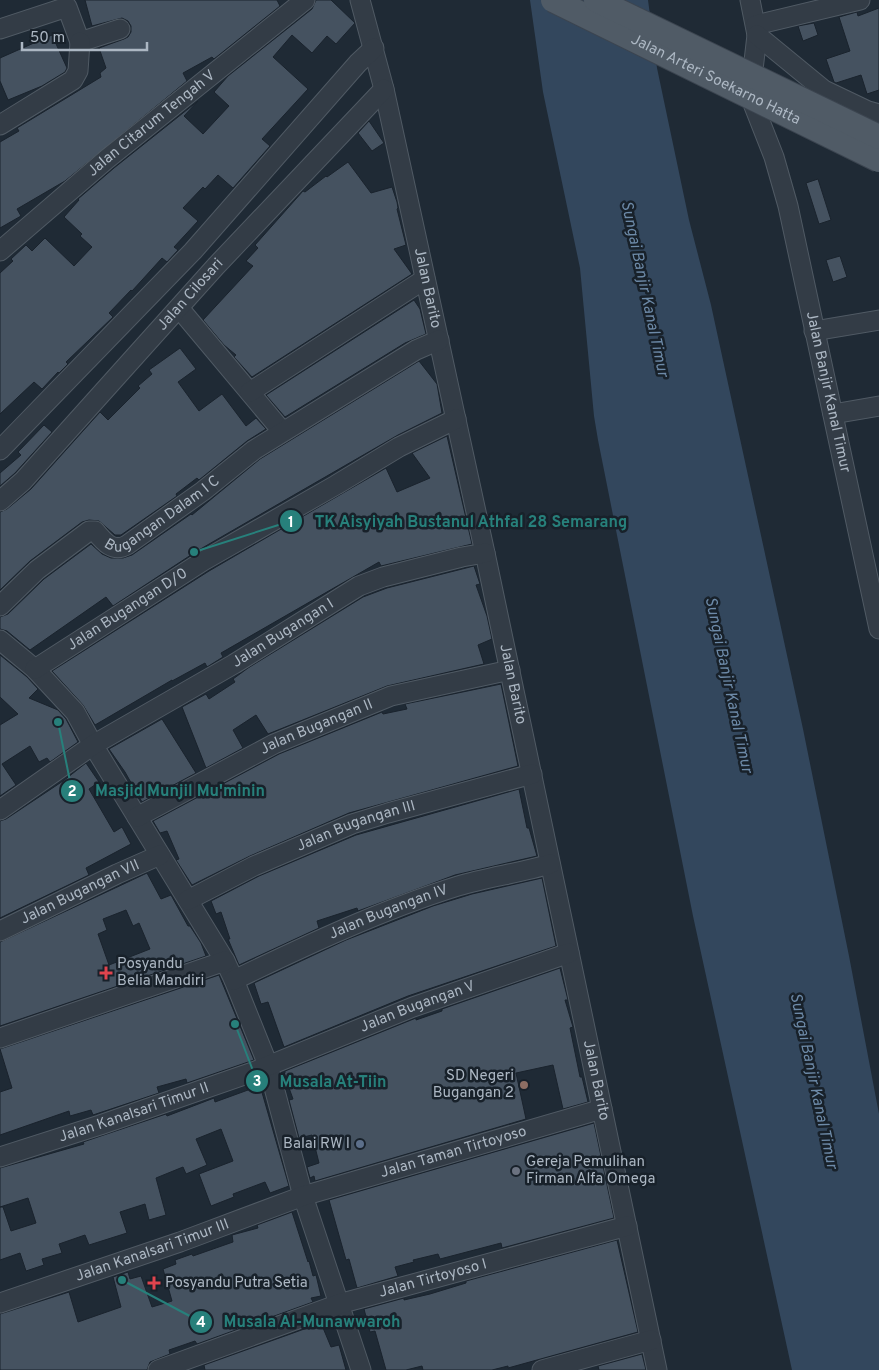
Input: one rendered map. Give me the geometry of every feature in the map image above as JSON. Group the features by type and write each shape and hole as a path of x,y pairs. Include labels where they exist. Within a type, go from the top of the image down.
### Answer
{"main road":[{"name":"Jalan Arteri Soekarno Hatta","path":"553,0 879,160"},
{"name":"Jalan Arteri Soekarno Hatta","path":"596,0 879,137"}],"street":[{"name":"Jalan Citarum Tengah V","path":"0,251 107,158 305,0"},
{"name":"Jalan Barito","path":"360,0 384,89 439,340 657,1370"},
{"path":"750,0 756,30 824,90 875,110"},
{"path":"756,30 860,0"},
{"path":"0,29 66,4 80,42 78,71 73,80 0,125"},
{"path":"80,42 120,29"},
{"name":"Jalan Banjir Kanal Timur","path":"756,30 750,96 774,157 788,206 879,629"},
{"name":"Jalan Cilosari","path":"0,450 176,270 358,63 374,48"},
{"name":"Jalan Cilosari","path":"0,501 23,481 195,290 384,89"},
{"path":"277,155 301,176"},
{"path":"176,270 195,290"},
{"path":"250,392 425,279"},
{"path":"179,308 282,431 416,350 439,340"},
{"path":"814,331 879,320"},
{"path":"833,414 872,408"},
{"name":"Jalan Bugangan D/0","path":"35,669 203,561 399,447 456,419"},
{"name":"Bugangan Dalam I C","path":"0,606 37,570 89,531 95,531 109,546 117,549 124,547 203,491 254,450 282,431"},
{"name":"Jalan Bugangan I","path":"0,810 92,745 234,664 359,586 392,575 485,553"},
{"path":"0,640 35,669 75,712 92,745 225,961 268,1065 303,1196 361,1370"},
{"name":"Jalan Bugangan II","path":"137,817 274,744 391,696 510,670"},
{"name":"Jalan Bugangan III","path":"188,900 254,866 352,824 532,774"},
{"name":"Jalan Bugangan VII","path":"0,931 160,855"},
{"name":"Jalan Bugangan IV","path":"234,980 352,925 404,904 460,886 550,864"},
{"name":"Jalan Bugangan V","path":"268,1065 414,1007 569,953"},
{"path":"0,1038 225,961"},
{"name":"Jalan Kanalsari Timur II","path":"0,1157 100,1125 268,1065"},
{"name":"Jalan Taman Tirtoyoso","path":"303,1196 602,1110"},
{"name":"Jalan Kanalsari Timur III","path":"0,1303 180,1242 303,1196"},
{"name":"Jalan Tirtoyoso I","path":"158,1370 339,1304 627,1226"},
{"path":"542,1370 651,1340"}],"water":[{"name":"Sungai Banjir Kanal Timur","path":"530,0 648,0 657,68 689,220 711,305 803,729 879,1114 879,1370 792,1370 693,916 598,440 580,268 543,92"}],"building":[{"path":"85,0 277,0 280,6 214,59 212,57 183,73 187,81 65,181 17,209 21,216 0,228 0,142 19,131 17,128 101,77 100,73 106,68 99,48 128,37 131,32 131,26 128,21 122,18 92,26"},
{"path":"316,0 331,0 355,23 336,44 327,36 312,53 292,35 273,57 308,89 262,139 270,146 233,188 218,175 205,189 203,187 183,208 198,221 174,247 178,250 167,262 162,258 109,313 113,317 66,362 68,364 42,389 34,382 0,414 0,273 26,245 32,251 45,238 74,266 92,247 80,236 82,234 64,217 78,199 198,101 184,116 203,134 229,106 214,92 228,76 312,9"},
{"path":"879,8 879,90 867,94 861,75 834,82 826,59 850,51 839,17 857,12 858,16"},
{"path":"814,23 818,35 803,41 798,26"},
{"path":"52,35 67,68 65,72 42,86 8,100 0,81 0,58"},
{"path":"369,121 384,143 372,151 358,133"},
{"path":"348,162 371,193 392,187 406,245 394,249 412,274 252,377 234,357 236,355 224,345 203,320 253,266 246,261 258,248 255,245 303,191 305,192"},
{"path":"818,179 831,220 819,224 806,183"},
{"path":"840,256 847,277 833,282 826,260"},
{"path":"414,300 420,309 426,334 405,343 285,417 266,395"},
{"path":"180,348 196,369 178,382 199,411 222,394 246,426 256,418 266,429 247,441 199,480 197,478 176,494 177,496 121,535 115,535 99,521 89,520 82,522 30,561 0,590 0,512 7,509 31,489 100,412 108,420 140,388 138,386 152,374 149,370"},
{"path":"419,361 437,384 442,413 398,435 197,551 113,606 106,597 30,650 7,631 0,629 0,617 8,614 44,579 91,544 102,554 111,558 123,558 132,555 192,515 260,459"},
{"path":"44,425 52,432 15,473 0,486 0,473 21,455 18,452"},
{"path":"447,436 472,544 381,566 379,562 221,653 223,657 207,667 205,663 172,680 95,725 83,705 52,671 209,571 386,468 397,492 430,478 412,453"},
{"path":"474,566 480,584 476,585 487,616 492,639 478,645 484,664 387,686 268,734 256,715 233,730 243,748 206,768 182,707 206,694 209,699 235,682 233,679 248,668 363,597 387,588"},
{"path":"0,655 27,677 38,689 29,698 58,710 66,719 78,742 50,762 47,758 39,762 30,746 2,764 16,785 0,796 0,725 18,714 0,697"},
{"path":"501,684 518,766 349,813 250,856 192,885 176,860 179,859 167,831 160,833 153,821 279,754 382,712 383,714 407,709 405,704"},
{"path":"162,719 196,773 142,802 109,749"},
{"path":"86,763 99,782 89,789 114,832 122,827 131,844 86,868 89,875 0,918 0,821 6,819 63,781"},
{"path":"519,789 527,828 529,828 537,856 455,875 358,911 357,908 317,921 319,928 239,965 228,939 230,939 221,912 216,914 211,901 259,876 356,835"},
{"path":"147,873 161,899 171,895 188,926 190,926 201,943 206,956 0,1026 0,942","holes":["126,910 133,926 139,923 150,949 109,965 98,934 107,930 103,919"]},
{"path":"542,878 556,946 408,996 284,1047 268,1002 261,1004 254,983 346,940 433,906 472,894"},
{"path":"560,968 568,1000 565,1000 573,1027 570,1028 580,1077 582,1077 588,1102 563,1109 553,1065 516,1073 526,1119 315,1181 314,1176 310,1178 307,1167 319,1163 312,1135 299,1138 289,1100 293,1099 284,1074 285,1071 416,1018 416,1020 442,1011 442,1009"},
{"path":"219,975 254,1060 187,1083 186,1079 157,1087 159,1093 93,1115 91,1110 70,1116 69,1111 0,1135 0,1092 12,1088 0,1049"},
{"path":"259,1082 289,1186 270,1193 265,1182 233,1194 234,1197 211,1206 199,1174 233,1161 221,1129 196,1139 207,1165 186,1174 183,1167 156,1178 166,1215 149,1220 145,1204 120,1212 127,1233 89,1245 85,1235 59,1244 62,1253 42,1259 44,1265 26,1271 20,1253 0,1260 0,1207 0,1168 84,1144 83,1142 166,1114 167,1116 214,1098 215,1102 248,1090 246,1086","holes":["28,1198 36,1223 11,1231 3,1207 0,1207"]},
{"path":"594,1123 614,1218 502,1248 501,1243 440,1259 438,1254 413,1260 414,1262 395,1267 398,1276 357,1288 349,1259 346,1260 329,1200"},
{"path":"292,1212 313,1276 316,1275 321,1296 311,1298 313,1302 197,1344 195,1341 169,1350 170,1354 150,1362 147,1370 0,1370 0,1314 69,1292 78,1322 121,1307 113,1277 128,1272 130,1279 141,1276 152,1307 172,1301 163,1269 176,1264 175,1260 192,1254 193,1256 233,1242 232,1235 258,1228 257,1225"},
{"path":"617,1240 638,1332 508,1368 508,1366 492,1370 423,1370 422,1366 406,1370 386,1370 375,1331 370,1332 364,1309 404,1298 404,1300 430,1294 466,1283 466,1281"},
{"path":"321,1323 331,1347 339,1345 346,1370 205,1370 204,1365"},
{"path":"642,1354 646,1370 599,1370 598,1366"}],"place":[{"name":"TK Aisyiyah Bustanul Athfal 28 Semarang","path":"194,552"},
{"name":"Masjid Munjil Mu'minin","path":"58,722"},
{"name":"Posyandu Belia Mandiri","path":"106,973"},
{"name":"Musala At-Tiin","path":"235,1024"},
{"name":"SD Negeri Bugangan 2","path":"524,1085"},
{"name":"Balai RW I","path":"360,1144"},
{"name":"Gereja Pemulihan Firman Alfa Omega","path":"516,1171"},
{"name":"Musala Al-Munawwaroh","path":"122,1280"},
{"name":"Posyandu Putra Setia","path":"154,1283"}]}
